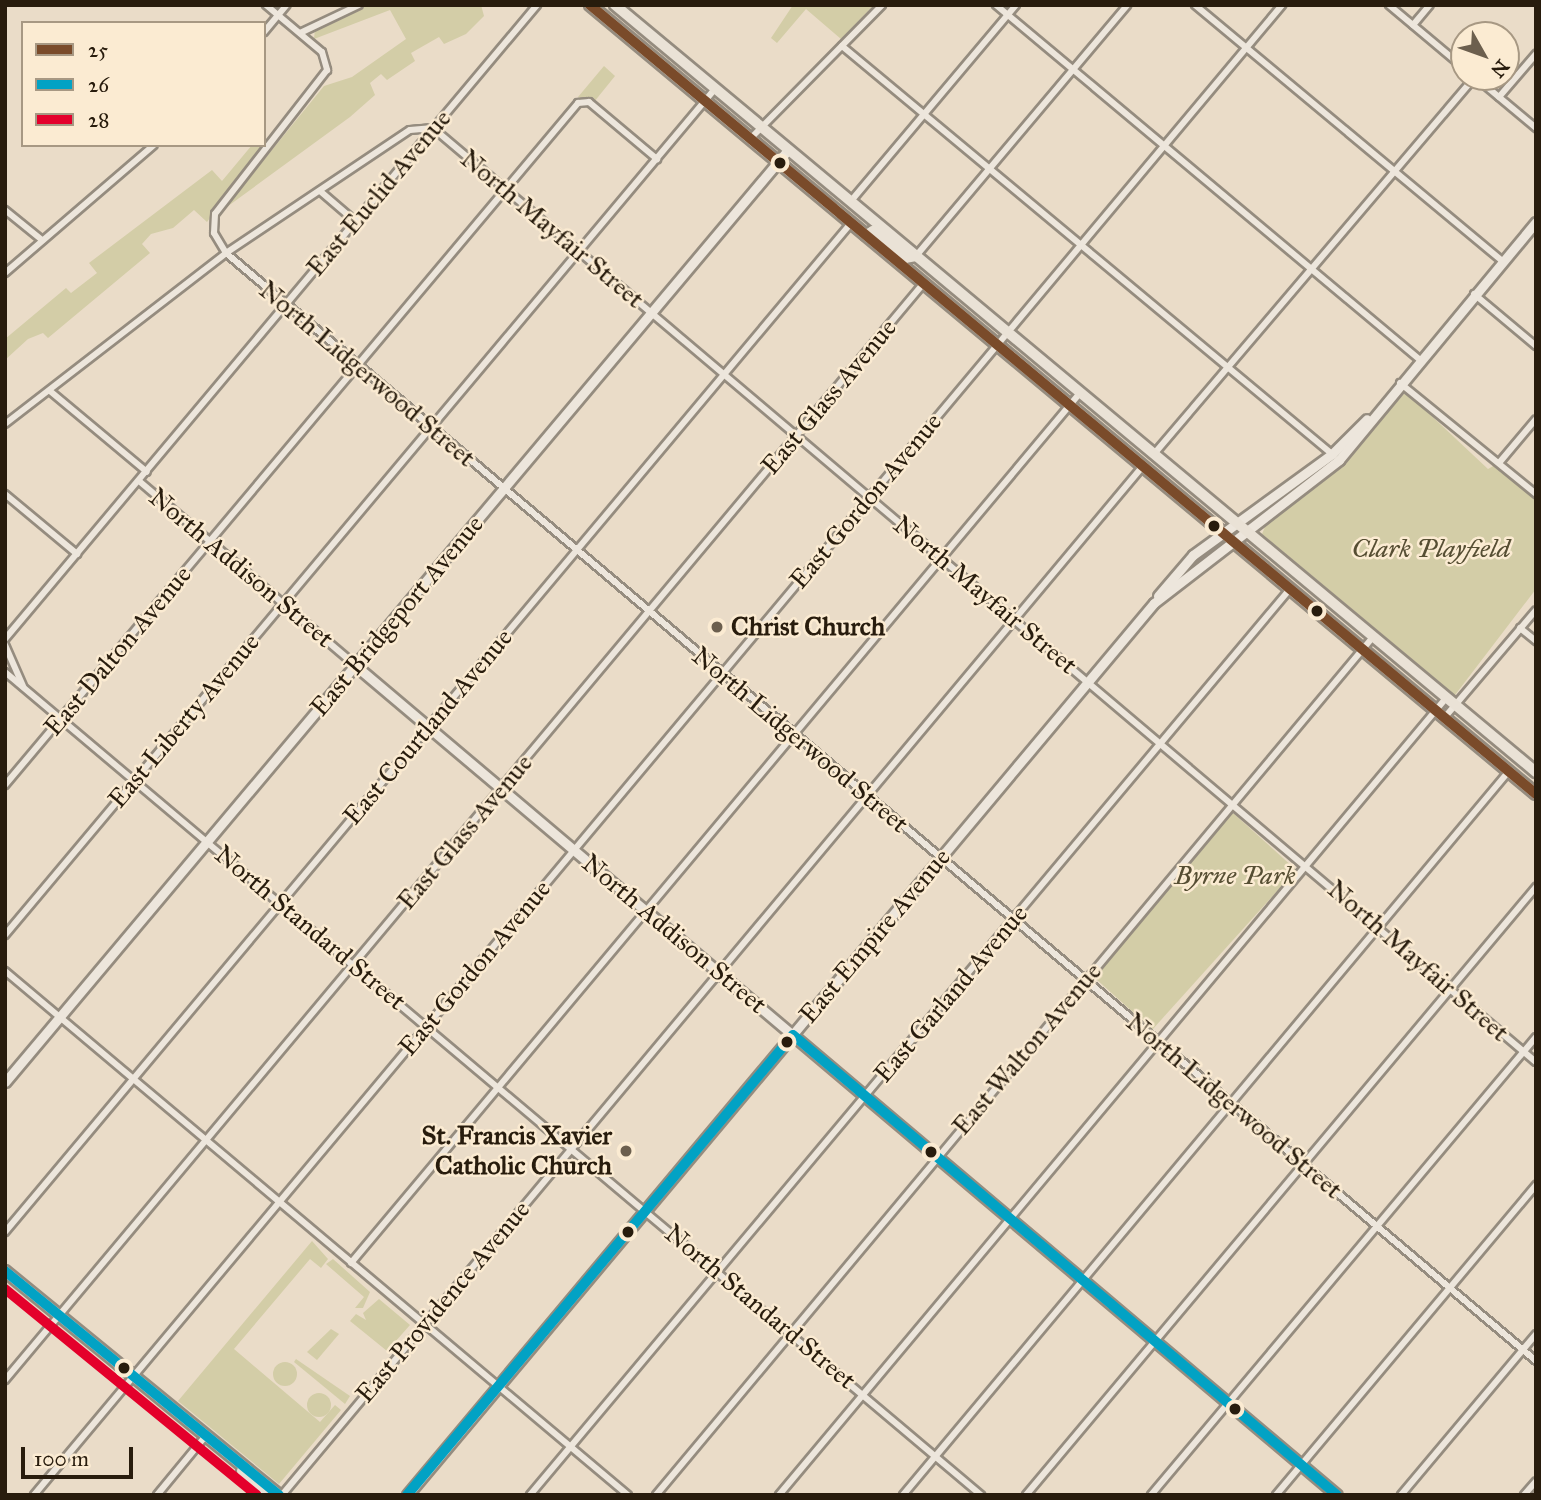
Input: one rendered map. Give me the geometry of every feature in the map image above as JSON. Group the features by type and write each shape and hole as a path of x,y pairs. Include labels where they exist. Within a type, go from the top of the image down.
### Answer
{"main road":[{"path":"590,5 1536,794"},
{"path":"615,5 1536,772"},
{"path":"866,235 873,231 905,258 916,256"},
{"path":"924,283 932,279 955,298 966,298"},
{"path":"5,1271 241,1469 281,1495"},
{"path":"241,1469 264,1495"}],"street":[{"path":"226,253 214,233 214,217 324,80 324,55 266,5"},
{"path":"266,30 286,5"},
{"path":"300,33 359,5"},
{"name":"East Euclid Avenue","path":"6,636 537,5"},
{"path":"750,139 881,5"},
{"path":"996,5 1162,148 1419,359"},
{"path":"851,201 1016,5"},
{"path":"916,256 1127,5"},
{"path":"1195,5 1502,261"},
{"name":"East Gordon Avenue","path":"34,1495 1282,5"},
{"path":"1389,5 1450,56"},
{"path":"1413,25 1430,5"},
{"path":"842,46 1336,457"},
{"path":"1499,97 1536,54"},
{"name":"East Liberty Avenue","path":"5,935 715,89"},
{"path":"1154,454 1463,91"},
{"path":"1492,91 1536,128"},
{"name":"East Dalton Avenue","path":"5,785 583,100 657,159"},
{"path":"5,424 226,253 410,130 433,128"},
{"name":"North Mayfair Street","path":"433,128 1536,1062"},
{"path":"5,273 152,147"},
{"name":"East Bridgeport Avenue","path":"5,1082 788,150"},
{"path":"320,191 355,221"},
{"path":"5,210 42,240"},
{"name":"East Empire Avenue","path":"407,1495 643,1209 793,1035 1154,603 1227,536 1336,457 1536,222"},
{"name":"East Courtland Avenue","path":"5,1232 279,901 429,727 851,223"},
{"name":"North Lidgerwood Street","path":"226,253 1536,1361"},
{"name":"East Glass Avenue","path":"5,1380 924,283"},
{"path":"1474,294 1536,346"},
{"path":"1400,383 1536,494"},
{"name":"North Addison Street","path":"50,391 146,472"},
{"path":"351,1263 1080,393"},
{"path":"1499,463 1536,419"},
{"name":"East Providence Avenue","path":"281,1495 1143,466"},
{"name":"North Addison Street","path":"139,481 1338,1495"},
{"path":"5,494 77,554"},
{"name":"East Garland Avenue","path":"530,1495 716,1270 1290,589"},
{"path":"779,1495 1436,709 1451,701 1536,610"},
{"path":"1520,628 1536,641"},
{"name":"East Walton Avenue","path":"656,1495 1373,637"},
{"name":"North Standard Street","path":"5,645 24,688"},
{"name":"North Standard Street","path":"5,672 981,1495"},
{"path":"1445,717 1451,701"},
{"path":"902,1495 1509,771"},
{"path":"1026,1495 1536,887"},
{"path":"5,971 628,1495"},
{"path":"1151,1495 1536,1037"},
{"path":"1276,1495 1536,1185"},
{"path":"1401,1495 1536,1334"},
{"path":"157,1495 204,1438"},
{"path":"1524,1495 1536,1481"}],"green space":[{"path":"368,5 481,5 484,16 466,34 444,44 439,37 411,53 415,61 387,80 381,74 370,83 375,95 350,117 224,209 324,86 352,77 406,39 390,10 314,39 315,29"},
{"path":"793,5 874,5 841,39 806,9 777,43 771,38"},
{"path":"604,66 615,76 594,102 578,97"},
{"path":"250,147 262,147 207,222 194,210 173,228 151,234 142,244 150,253 48,338 43,333 28,339 5,360 5,339 66,288 71,293 97,273 89,263 212,170 222,181"},
{"name":"Clark Playfield","path":"1406,392 1488,469 1495,465 1536,499 1536,589 1455,695 1262,534 1268,520 1330,474"},
{"name":"Byrne Park","path":"1233,813 1296,870 1152,1030 1089,973"},
{"path":"312,1241 328,1259 321,1268 310,1259 234,1349 320,1422 335,1405 341,1410 279,1484 178,1401"},
{"path":"333,1259 370,1292 363,1308 355,1308 364,1297 326,1264"},
{"path":"379,1299 410,1325 387,1351 350,1321 356,1314 366,1320 363,1313"},
{"path":"331,1329 339,1334 317,1360 307,1352"},
{"path":"296,1359 350,1396 345,1404 294,1362"},
{"path":"285,1362 293,1366 297,1374 293,1382 285,1386 277,1382 273,1374 277,1366"},
{"path":"319,1393 327,1397 331,1405 327,1413 319,1417 311,1413 307,1405 311,1397"}],"transit line":[{"name":"25","path":"590,5 1536,794"},
{"name":"26","path":"407,1495 793,1035 1337,1495"},
{"name":"26","path":"5,1271 279,1495"},
{"name":"28","path":"5,1289 257,1495"}],"place":[{"name":"Christ Church","path":"717,627"},
{"name":"St. Francis Xavier Catholic Church","path":"626,1151"}]}
